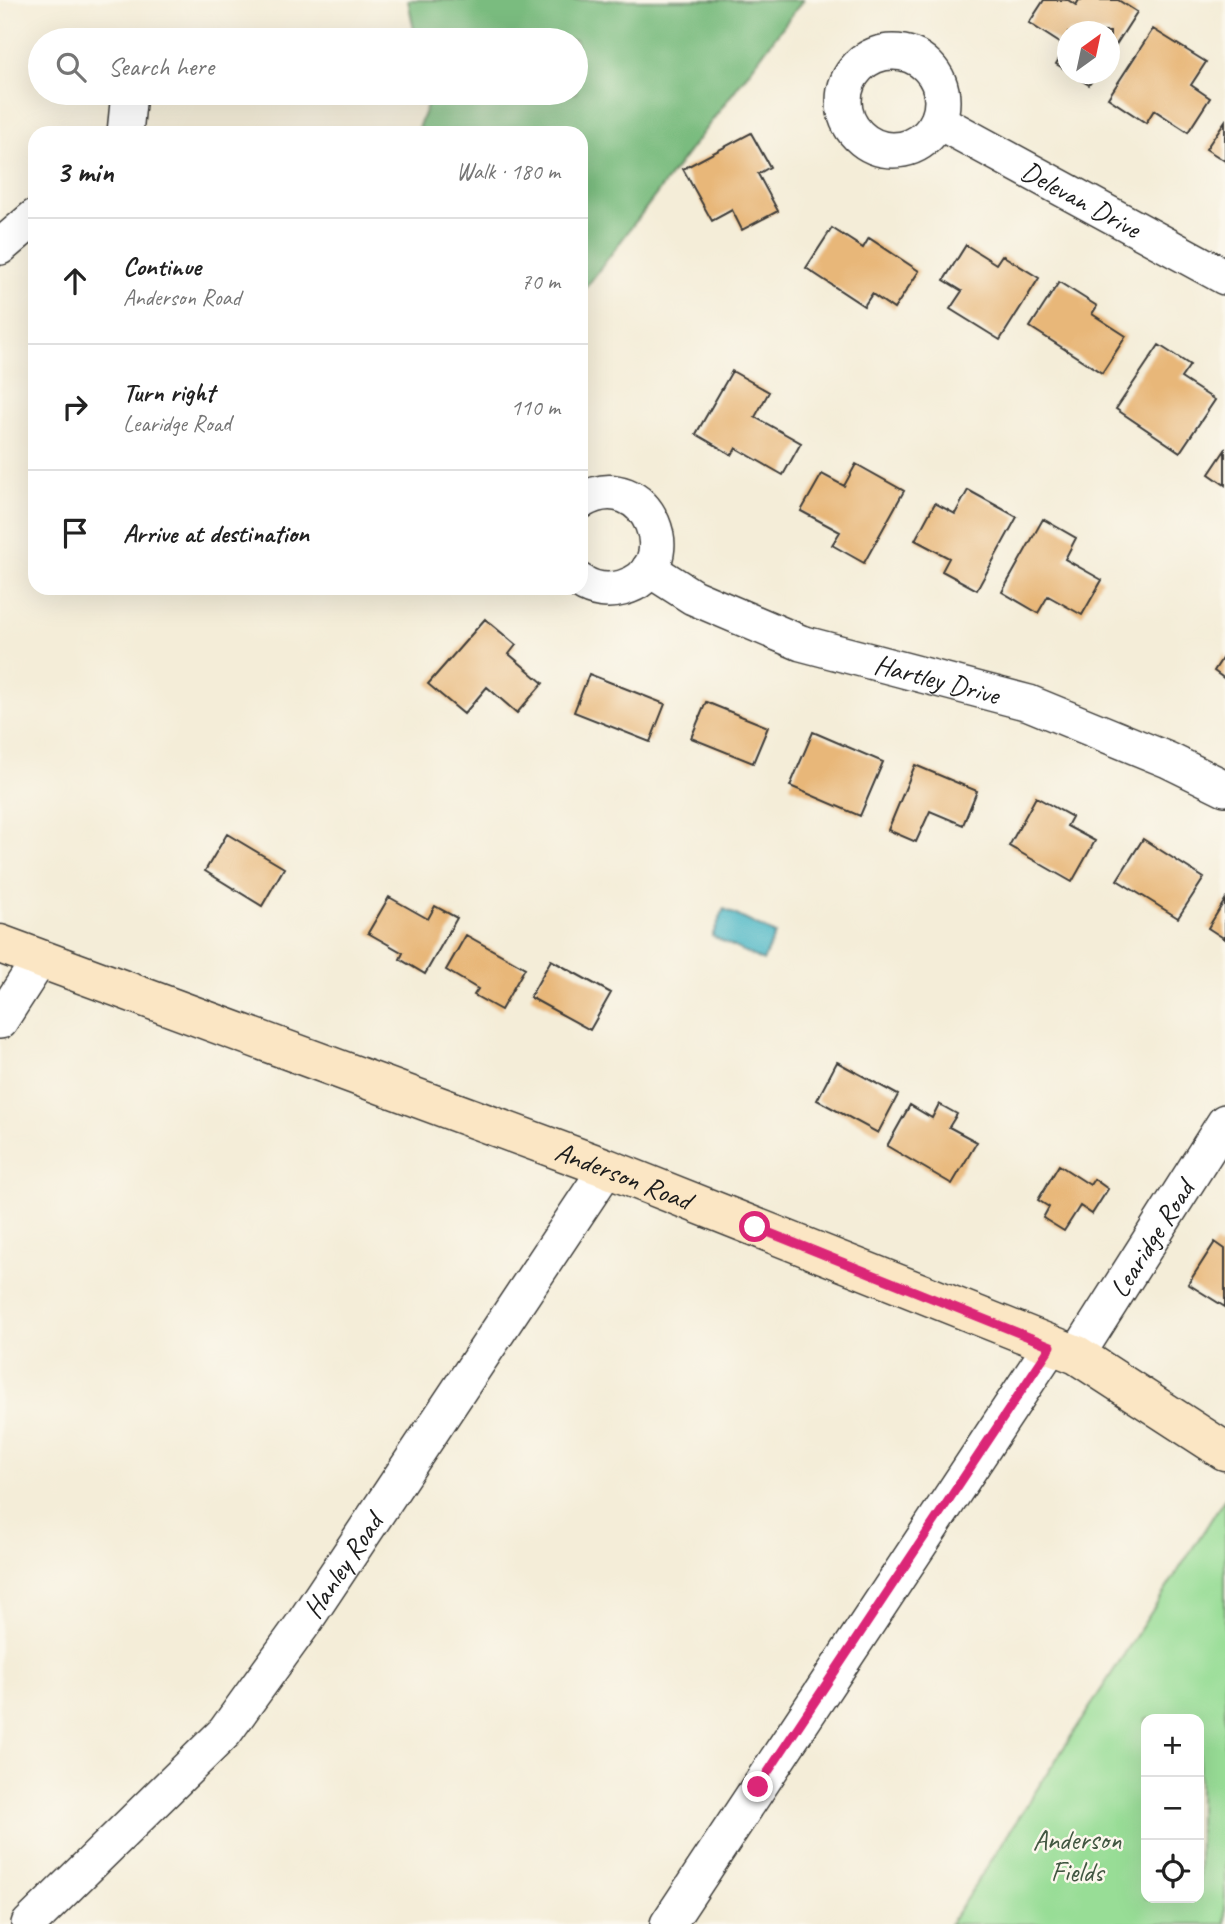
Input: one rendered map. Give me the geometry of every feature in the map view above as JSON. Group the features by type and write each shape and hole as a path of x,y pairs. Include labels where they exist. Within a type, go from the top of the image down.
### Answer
{"street":[{"path":"126,126 128,105"},
{"name":"Delevan Drive","path":"937,121 1225,277"},
{"path":"0,247 28,223"},
{"path":"588,498 612,493 639,503 655,527 656,549 649,569 633,583 613,591 598,590 588,585"},
{"name":"Hartley Drive","path":"649,569 692,597 801,643 1029,703 1168,760 1225,788"},
{"name":"Anderson Road","path":"0,944 607,1168 1064,1350 1225,1451"},
{"path":"0,1021 40,959"},
{"name":"Learidge Road","path":"668,1924 1064,1350 1225,1122"},
{"name":"Hanley Road","path":"29,1924 225,1732 303,1624 607,1168"}],"green space":[{"path":"408,0 803,0 588,285 588,126 419,126 427,105 588,105 588,28 414,28"},
{"name":"Anderson Fields","path":"1225,1498 1225,1924 950,1924"}],"water":[{"path":"724,909 775,934 763,961 712,936"}],"building":[{"path":"1044,0 1068,0 1076,5 1079,0 1118,0 1137,12 1120,38 1120,21 1057,21 1057,41 1029,23"},
{"path":"1153,29 1206,62 1191,85 1210,98 1188,132 1154,110 1146,123 1108,98 1117,84 1120,84 1120,80"},
{"path":"1225,121 1225,161 1206,149"},
{"path":"751,133 770,167 758,174 778,211 742,230 732,210 712,221 683,169"},
{"path":"832,228 863,248 869,238 919,271 894,309 872,294 864,306 806,268"},
{"path":"966,245 996,264 1002,255 1039,278 1000,340 950,309 962,291 944,280"},
{"path":"1059,282 1097,306 1092,314 1126,336 1102,373 1030,327"},
{"path":"1159,345 1190,365 1181,378 1215,400 1180,452 1116,409"},
{"path":"732,371 769,392 755,417 801,443 783,475 736,448 732,455 696,434"},
{"path":"1225,450 1225,485 1209,474"},
{"path":"856,464 904,491 864,563 832,545 840,532 801,511 822,474 844,486"},
{"path":"968,490 1017,517 977,590 942,571 949,558 915,540 935,503 955,514"},
{"path":"1043,519 1076,538 1065,559 1102,580 1082,615 1048,596 1038,613 1002,592"},
{"path":"485,619 516,645 509,654 543,683 517,713 487,687 464,714 428,684"},
{"path":"1225,654 1225,679 1214,671"},
{"path":"589,674 665,704 650,742 574,712"},
{"path":"706,702 768,727 753,763 691,738"},
{"path":"813,732 883,762 860,816 790,786"},
{"path":"915,765 977,791 963,825 930,811 916,842 888,830"},
{"path":"1036,797 1072,817 1067,826 1095,841 1072,882 1009,846"},
{"path":"227,834 284,868 262,906 205,871"},
{"path":"1143,839 1204,878 1178,918 1117,880"},
{"path":"389,897 428,919 435,906 457,918 425,974 400,959 403,953 368,933"},
{"path":"1225,900 1225,939 1208,928"},
{"path":"466,935 525,968 501,1010 474,995 478,989 446,970"},
{"path":"551,960 611,993 590,1030 530,997"},
{"path":"837,1062 898,1095 878,1133 817,1100"},
{"path":"939,1104 957,1114 949,1127 977,1142 952,1184 887,1146 910,1105 932,1118"},
{"path":"1059,1165 1090,1185 1094,1179 1108,1189 1092,1214 1080,1206 1064,1231 1043,1218 1049,1207 1038,1200"},
{"path":"1215,1242 1225,1249 1225,1307 1188,1284"}],"route":[{"path":"755,1227 1051,1346 758,1787"}]}
